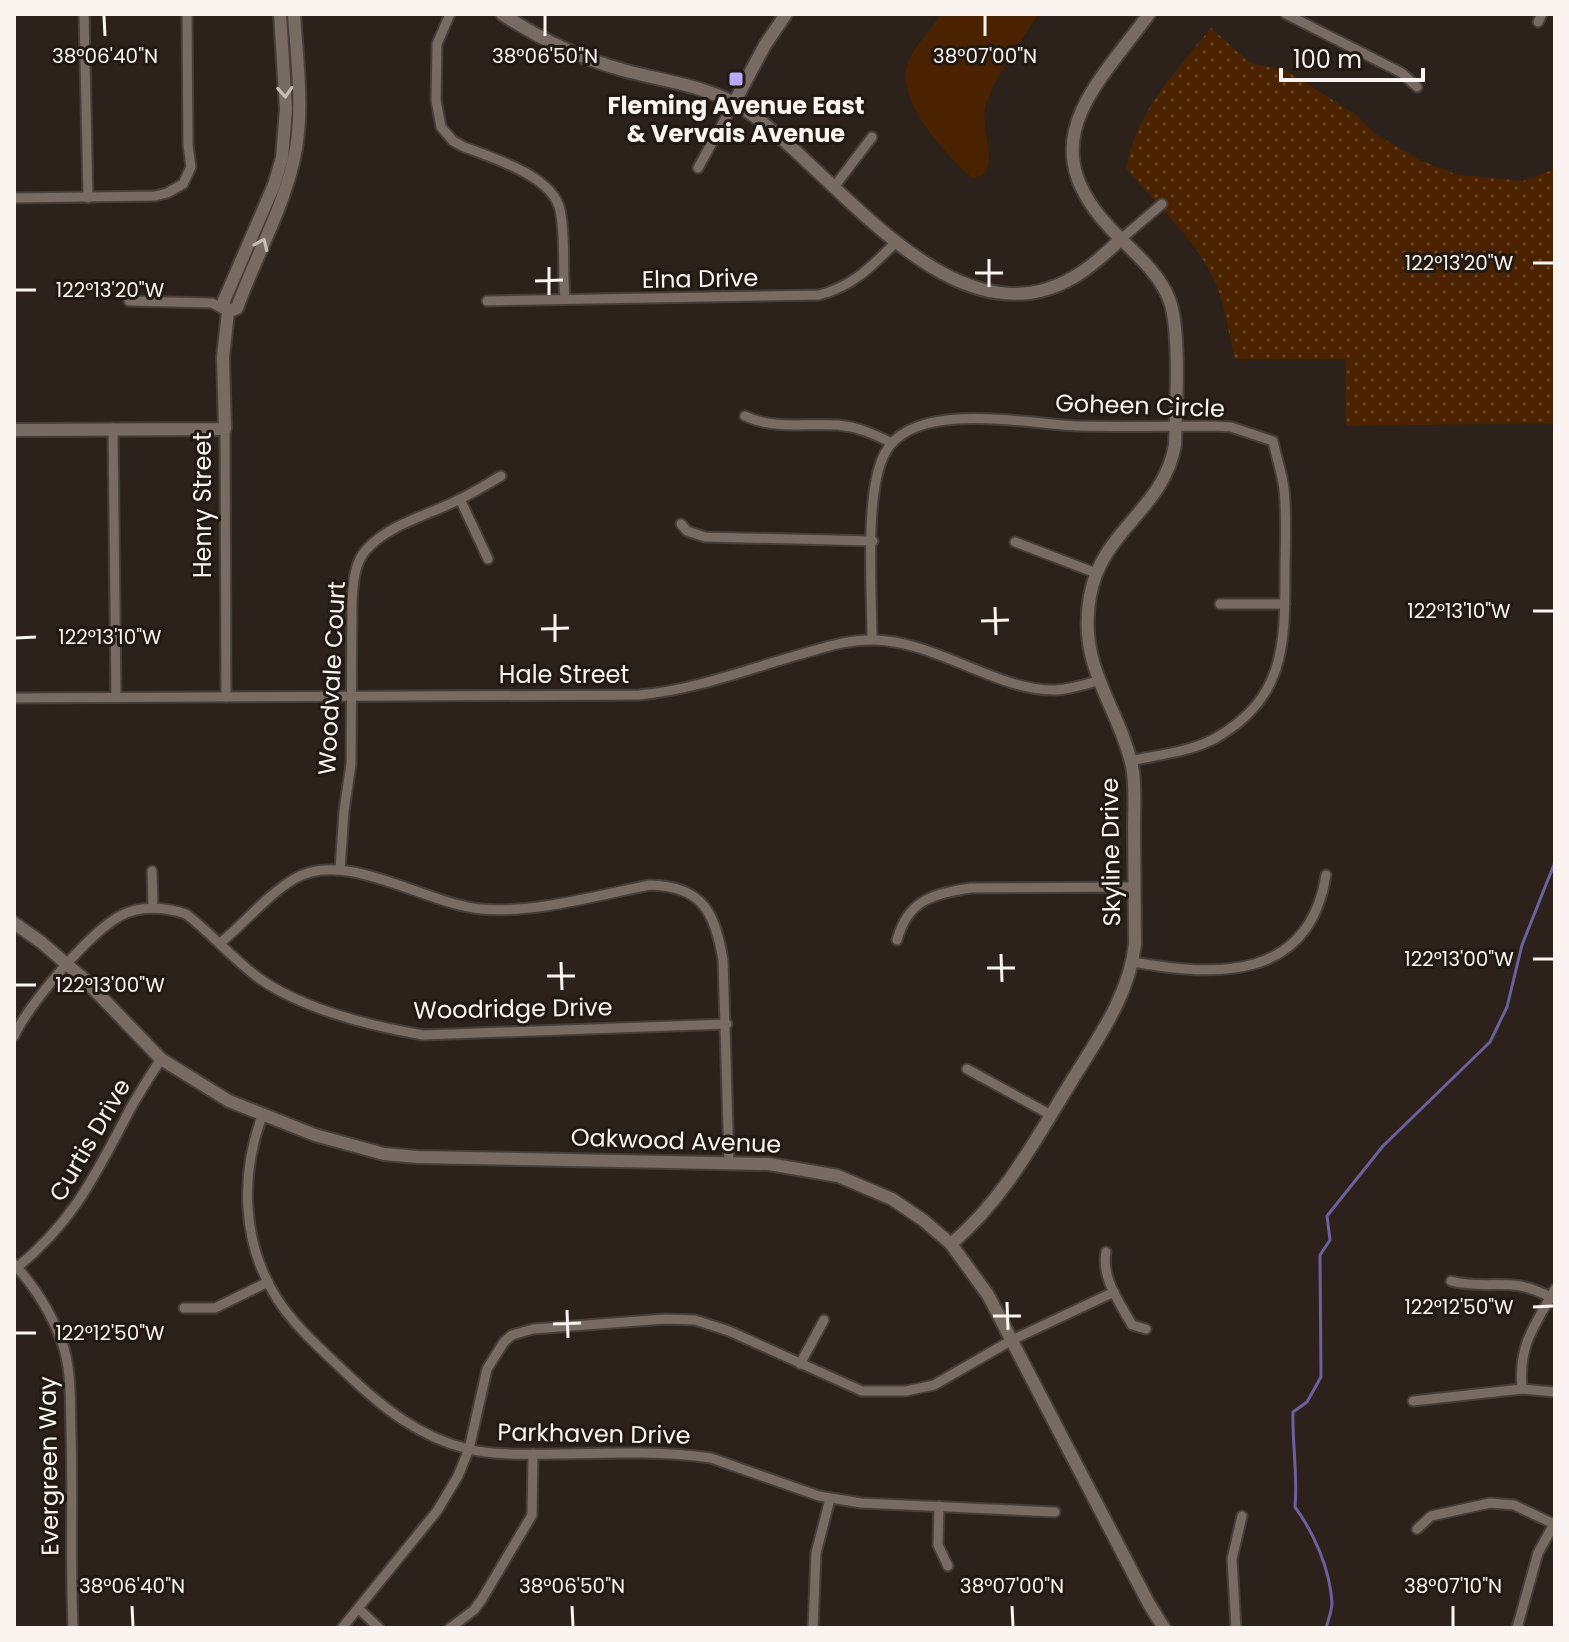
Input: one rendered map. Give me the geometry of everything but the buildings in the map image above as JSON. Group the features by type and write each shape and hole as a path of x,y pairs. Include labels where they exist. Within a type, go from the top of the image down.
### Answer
{"street":[{"path":"84,14 88,198"},
{"path":"14,198 133,197 167,193 183,184 191,168 188,145 187,14"},
{"name":"Henry Street","path":"226,697 223,357 228,312 223,303 274,185 282,158 286,109 280,14"},
{"name":"Henry Street","path":"228,312 237,308 294,162 299,108 294,14"},
{"path":"450,14 437,44 436,100 441,127 453,141 532,177 551,191 559,207 565,298"},
{"path":"502,14 558,48 580,57 734,103 759,120 929,267 973,288 1032,292 1072,278 1162,204"},
{"path":"698,168 765,45 786,14"},
{"name":"Skyline Drive","path":"951,1244 1000,1195 1115,1009 1133,962 1133,776 1130,761 1097,681 1088,642 1088,627 1090,595 1096,573 1116,538 1164,481 1172,460 1175,426 1173,308 1156,277 1093,209 1079,186 1072,162 1073,133 1082,110 1149,14"},
{"path":"1286,14 1402,73 1417,87"},
{"path":"834,187 872,137"},
{"name":"Elna Drive","path":"487,301 819,295 837,291 856,280 897,241"},
{"path":"129,301 212,303 228,312"},
{"path":"745,416 758,423 838,425 866,430 892,443 879,467 873,494 872,639"},
{"name":"Goheen Circle","path":"892,443 924,425 944,420 1015,418 1076,426 1231,427 1273,441 1284,486 1285,604 1281,656 1274,676 1249,713 1211,740 1195,747 1130,761"},
{"path":"113,428 116,697"},
{"path":"14,430 225,429"},
{"name":"Woodvale Court","path":"340,869 351,764 352,602 360,559 383,535 501,476"},
{"path":"460,499 488,559"},
{"path":"681,524 687,531 705,537 873,541"},
{"path":"1015,542 1096,573"},
{"path":"1220,604 1285,604"},
{"name":"Hale Street","path":"14,698 639,695 672,692 832,645 872,639 935,653 1041,689 1072,688 1097,681"},
{"path":"220,943 278,890 297,877 340,869 480,909 519,909 650,885 672,886 685,891 698,898 719,934 727,1024 729,1162"},
{"path":"14,1036 27,1012 66,965 119,916 153,908 152,871"},
{"path":"1133,962 1174,969 1206,969 1236,968 1270,960 1296,940 1307,925 1323,894 1326,875"},
{"path":"897,940 911,909 924,900 950,891 971,888 1135,887"},
{"name":"Woodridge Drive","path":"153,908 186,914 259,978 293,997 378,1026 423,1035 727,1024"},
{"name":"Oakwood Avenue","path":"14,923 85,980 161,1059 229,1101 329,1139 384,1154 418,1157 729,1162 800,1168 838,1176 865,1186 923,1220 951,1244 988,1295 1164,1628"},
{"name":"Curtis Drive","path":"15,1268 65,1221 84,1196 126,1115 161,1059"},
{"path":"967,1069 1051,1115"},
{"name":"Parkhaven Drive","path":"262,1116 249,1160 247,1204 254,1253 268,1282 290,1317 383,1405 410,1427 435,1440 494,1454 656,1453 711,1458 830,1499 1055,1512"},
{"path":"1106,1252 1104,1265 1114,1292 1132,1325 1146,1329"},
{"name":"Evergreen Way","path":"15,1268 35,1288 49,1312 66,1357 72,1462 73,1628"},
{"path":"1451,1281 1461,1284 1515,1283 1553,1293 1523,1348 1522,1389"},
{"path":"184,1308 215,1308 268,1282"},
{"path":"342,1628 437,1511 458,1476 469,1449 482,1386 494,1355 512,1335 533,1329 665,1319 695,1320 729,1331 862,1391 906,1391 934,1385 1012,1340 1114,1292"},
{"path":"800,1364 824,1320"},
{"path":"1413,1401 1522,1389 1555,1392"},
{"path":"450,1628 474,1610 528,1524 533,1506 533,1454"},
{"path":"813,1628 816,1553 830,1499"},
{"path":"1417,1529 1431,1516 1490,1503 1514,1505 1555,1523 1538,1553 1517,1628"},
{"path":"939,1506 938,1545 948,1566"},
{"path":"1236,1628 1232,1559 1242,1516"},
{"path":"359,1609 379,1628"}],"shaded area":[{"path":"941,14 1038,14 988,97 984,118 989,162 981,175 971,177 949,156 916,112 909,96 906,80 909,59"},
{"path":"1211,28 1250,63 1287,71 1356,115 1375,134 1420,160 1455,174 1523,181 1555,169 1555,423 1346,426 1346,359 1235,359 1219,292 1202,257 1126,168 1131,147 1148,110"}],"waterway":[{"path":"1326,1628 1332,1603 1328,1577 1315,1540 1295,1507 1293,1412 1307,1402 1321,1377 1320,1255 1330,1240 1327,1216 1383,1146 1490,1042 1507,1007 1522,945 1555,862"}],"place":[{"name":"Fleming Avenue East & Vervais Avenue","path":"736,79"}]}
